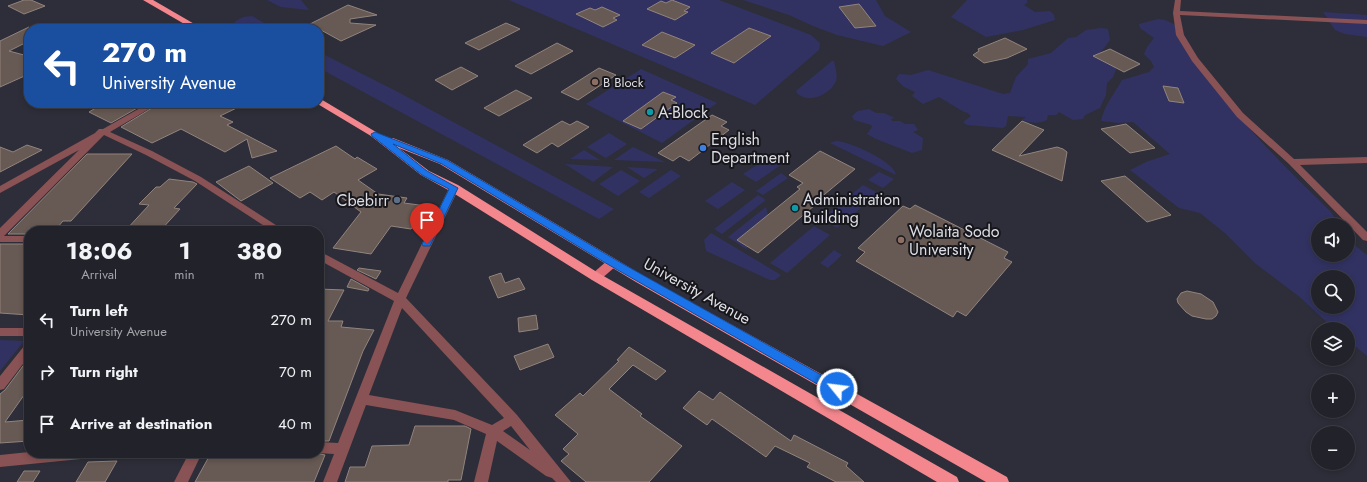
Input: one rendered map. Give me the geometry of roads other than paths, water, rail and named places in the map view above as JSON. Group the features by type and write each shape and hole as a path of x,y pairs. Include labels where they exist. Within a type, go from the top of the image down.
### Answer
{"highway":[{"path":"147,0 190,24"},
{"name":"University Avenue","path":"324,104 375,134 424,173 454,188 596,277 951,482"},
{"name":"University Avenue","path":"375,134 444,162 612,263 1001,482"}],"main road":[{"path":"596,277 612,263"}],"street":[{"path":"1178,0 1176,13 1180,35 1195,59 1240,115 1292,162 1367,238"},
{"path":"1176,13 1367,22"},
{"path":"3,186 146,108"},
{"path":"102,131 150,153 198,179 271,226"},
{"path":"0,234 102,131"},
{"path":"1292,162 1367,160"},
{"path":"330,482 341,449 400,299 454,188"},
{"path":"0,239 24,239"},
{"path":"324,258 400,299 513,419 563,481"},
{"path":"0,332 24,332"},
{"path":"0,385 24,354"},
{"path":"361,399 454,415 492,431 563,481"},
{"path":"481,482 492,431 513,419"},
{"path":"324,448 341,449"},
{"path":"0,461 30,458"},
{"path":"181,482 193,458"}],"place":[{"name":"B Block","path":"595,82"},
{"name":"A-Block","path":"650,112"},
{"name":"English Department","path":"703,148"},
{"name":"Cbebirr","path":"397,200"},
{"name":"Administration Building","path":"795,208"},
{"name":"Wolaita Sodo University","path":"901,240"}]}
